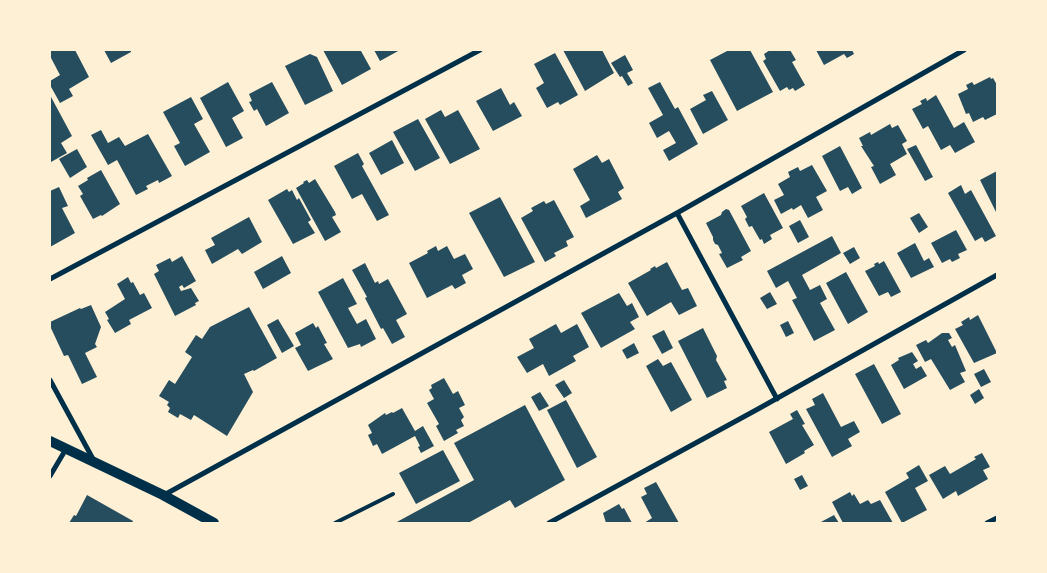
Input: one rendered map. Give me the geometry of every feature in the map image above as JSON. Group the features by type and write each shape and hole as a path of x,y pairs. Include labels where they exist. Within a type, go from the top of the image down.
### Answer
{"main road":[{"path":"50,441 163,495 214,523"}],"street":[{"path":"50,279 480,50"},
{"path":"163,495 677,213 964,50"},
{"path":"677,213 777,399"},
{"path":"549,523 777,399 997,275"},
{"path":"50,380 94,462"},
{"path":"50,476 67,449"},
{"path":"987,523 997,518"}],"lane":[{"path":"335,523 393,494"}],"building":[{"path":"50,50 75,50 89,77 69,89 73,96 60,103 50,85 50,81 60,75 50,56"},
{"path":"104,50 131,50 131,52 111,63"},
{"path":"323,50 359,50 371,69 342,85"},
{"path":"374,50 400,50 380,61"},
{"path":"563,50 602,50 614,73 585,91"},
{"path":"729,50 750,50 773,92 737,111 710,60"},
{"path":"770,50 790,50 796,60 792,62 805,85 795,91 793,88 789,90 787,87 780,91 763,61 766,59 764,54"},
{"path":"816,50 852,50 854,54 847,58 844,54 824,65"},
{"path":"555,53 578,95 560,105 558,102 547,108 536,88 544,83 534,64"},
{"path":"310,54 317,57 333,91 305,105 285,66"},
{"path":"625,55 633,70 627,73 633,83 628,86 611,63"},
{"path":"990,77 991,79 993,78 997,85 997,114 985,120 983,117 973,122 969,113 966,114 958,94 968,89 966,85 972,82 974,85"},
{"path":"228,82 244,111 232,118 243,138 226,147 200,98"},
{"path":"272,82 289,113 266,126 257,109 254,111 249,102 252,101 249,94"},
{"path":"660,82 675,109 678,107 698,144 669,161 663,150 676,143 669,131 657,138 649,123 663,115 648,88"},
{"path":"501,88 510,105 514,102 522,116 493,131 476,101"},
{"path":"712,91 728,120 703,134 690,109 706,100 703,95"},
{"path":"50,95 72,136 61,143 67,153 51,162"},
{"path":"936,95 954,128 964,122 975,142 955,153 950,145 941,150 928,126 923,129 912,109 922,104 920,101 926,98 927,101"},
{"path":"191,97 203,119 194,124 210,152 185,166 174,146 180,143 163,112"},
{"path":"441,110 445,117 458,110 480,149 450,164 425,119"},
{"path":"418,119 440,158 415,171 393,132"},
{"path":"890,124 892,128 898,125 907,141 902,144 907,154 890,164 896,175 880,184 871,167 874,166 861,146 863,146 859,138 870,132 871,135"},
{"path":"101,130 108,143 119,137 125,146 148,134 172,176 159,183 158,180 146,186 148,189 136,195 117,160 108,165 91,135"},
{"path":"392,140 404,163 381,175 369,153"},
{"path":"916,145 933,177 925,181 907,149"},
{"path":"840,146 862,188 852,194 848,187 840,191 822,156"},
{"path":"77,149 87,167 70,178 59,159"},
{"path":"358,153 364,164 362,166 389,215 377,221 362,194 352,199 334,166"},
{"path":"597,155 602,163 609,159 624,188 618,192 622,199 586,218 580,206 590,200 573,169"},
{"path":"812,165 827,191 816,197 823,210 808,218 801,205 781,214 774,200 784,195 778,184 790,177 788,172 798,167 800,171"},
{"path":"101,170 120,204 102,216 93,219 80,196 83,194 78,186"},
{"path":"997,171 997,214 980,180"},
{"path":"315,179 335,212 336,215 332,217 341,232 325,241 296,188 307,180 309,183"},
{"path":"961,185 965,194 971,190 996,236 985,242 982,237 975,241 948,193"},
{"path":"59,187 68,206 62,208 75,233 50,247 50,191"},
{"path":"287,189 289,192 292,190 297,200 299,198 311,220 308,222 315,233 293,244 268,200"},
{"path":"764,193 783,228 770,235 772,239 764,244 752,226 749,227 745,219 747,217 741,206"},
{"path":"500,197 535,262 504,277 469,213"},
{"path":"554,200 574,237 566,241 568,246 554,253 556,256 545,262 521,218 533,211 531,208 544,201 546,204"},
{"path":"726,209 729,210 751,251 741,257 743,260 727,268 719,254 722,253 718,245 715,244 706,223 721,215"},
{"path":"919,213 928,227 919,233 910,218"},
{"path":"249,217 262,242 242,254 238,249 212,264 205,250 215,245 211,238"},
{"path":"800,220 809,237 798,243 789,226"},
{"path":"956,230 967,250 958,254 960,258 952,262 950,259 942,263 931,243"},
{"path":"832,236 841,253 802,275 810,290 820,285 827,299 820,303 835,330 814,341 792,300 797,298 788,281 776,288 767,271"},
{"path":"915,243 924,261 929,258 934,267 911,278 897,253"},
{"path":"436,246 438,251 447,246 454,259 465,254 473,269 462,275 466,283 455,289 452,285 427,298 409,263 428,253 427,251"},
{"path":"854,247 860,258 850,264 843,253"},
{"path":"182,256 196,281 184,288 182,285 179,287 181,291 191,288 199,301 195,303 196,305 175,316 154,274 159,271 156,265 170,258 172,262"},
{"path":"282,256 291,273 263,289 254,272"},
{"path":"884,261 901,292 891,297 888,292 879,296 865,271 875,266 874,264"},
{"path":"667,262 682,290 688,288 697,306 679,315 671,302 647,316 628,283 655,266 656,268"},
{"path":"365,263 375,283 378,281 379,284 388,279 407,314 396,320 405,337 392,344 383,328 381,329 365,298 367,297 352,270"},
{"path":"846,272 868,312 848,324 826,283"},
{"path":"128,277 140,295 144,293 152,308 129,320 131,324 115,333 107,320 109,319 105,312 125,299 117,284"},
{"path":"343,278 357,304 348,308 357,324 366,319 376,339 361,347 360,344 348,348 318,292"},
{"path":"770,292 777,304 767,309 760,298"},
{"path":"619,293 627,306 632,303 639,317 630,322 635,329 601,348 581,313"},
{"path":"91,305 101,327 95,344 97,347 85,353 97,377 82,384 68,355 64,356 50,326 50,322"},
{"path":"249,307 277,358 254,371 244,374 253,392 227,436 194,415 191,420 180,414 178,418 168,412 170,408 167,405 169,402 159,396 169,380 175,384 192,357 185,352 196,335 202,339 210,327"},
{"path":"978,315 997,353 974,363 955,329 963,325 961,322 969,317 970,320"},
{"path":"278,319 294,346 282,353 267,325"},
{"path":"788,321 794,333 786,337 780,325"},
{"path":"313,323 316,328 318,326 327,343 324,344 333,359 308,371 295,348 301,345 295,333"},
{"path":"556,324 561,333 577,324 589,347 573,356 576,361 549,376 543,364 527,373 517,357 534,348 529,339"},
{"path":"703,328 717,356 716,360 727,380 724,381 727,388 707,398 678,341"},
{"path":"664,330 673,348 662,354 652,336"},
{"path":"942,333 949,333 952,338 948,340 952,347 955,345 966,371 960,373 965,382 950,390 931,359 925,362 916,345 926,340 928,343"},
{"path":"634,343 639,353 627,359 622,350"},
{"path":"912,352 918,361 913,364 916,369 921,366 927,376 904,389 891,365 899,360 898,358"},
{"path":"658,359 663,366 671,362 692,400 671,412 646,366"},
{"path":"874,364 901,414 882,424 855,374"},
{"path":"984,369 991,382 981,387 974,374"},
{"path":"444,378 453,394 458,391 465,405 459,408 464,417 461,420 464,426 456,430 458,433 444,441 436,426 439,424 427,403 434,399 429,390 432,388 431,385"},
{"path":"564,380 572,393 564,398 555,385"},
{"path":"979,389 984,398 975,404 970,395"},
{"path":"540,392 549,406 539,411 531,397"},
{"path":"823,393 841,427 854,421 860,432 848,439 852,446 832,457 806,409 815,405 812,399"},
{"path":"566,400 597,457 577,468 547,410"},
{"path":"525,405 565,480 515,508 510,500 468,523 395,523 474,480 454,443"},
{"path":"402,408 415,431 423,426 434,446 421,453 415,436 382,454 377,444 373,446 368,435 372,433 368,425 385,413 386,415 393,413"},
{"path":"797,410 805,424 802,425 814,445 804,451 805,453 786,464 769,432 793,419 790,414"},
{"path":"443,450 460,481 416,504 399,473"},
{"path":"982,453 990,467 983,470 988,479 958,496 956,491 943,499 929,475 945,466 950,474 976,459 974,457"},
{"path":"919,465 928,481 915,488 927,510 902,523 885,492 909,478 906,473"},
{"path":"802,475 808,486 800,490 794,479"},
{"path":"656,482 679,523 644,523 652,518 641,497 647,494 644,488"},
{"path":"850,492 852,496 854,494 860,504 868,500 871,504 880,500 893,523 843,523 832,502"},
{"path":"87,495 133,521 132,523 69,523 74,515 76,516"},
{"path":"619,504 622,509 624,508 632,523 606,523 603,513"},
{"path":"834,515 839,523 819,523"}]}
